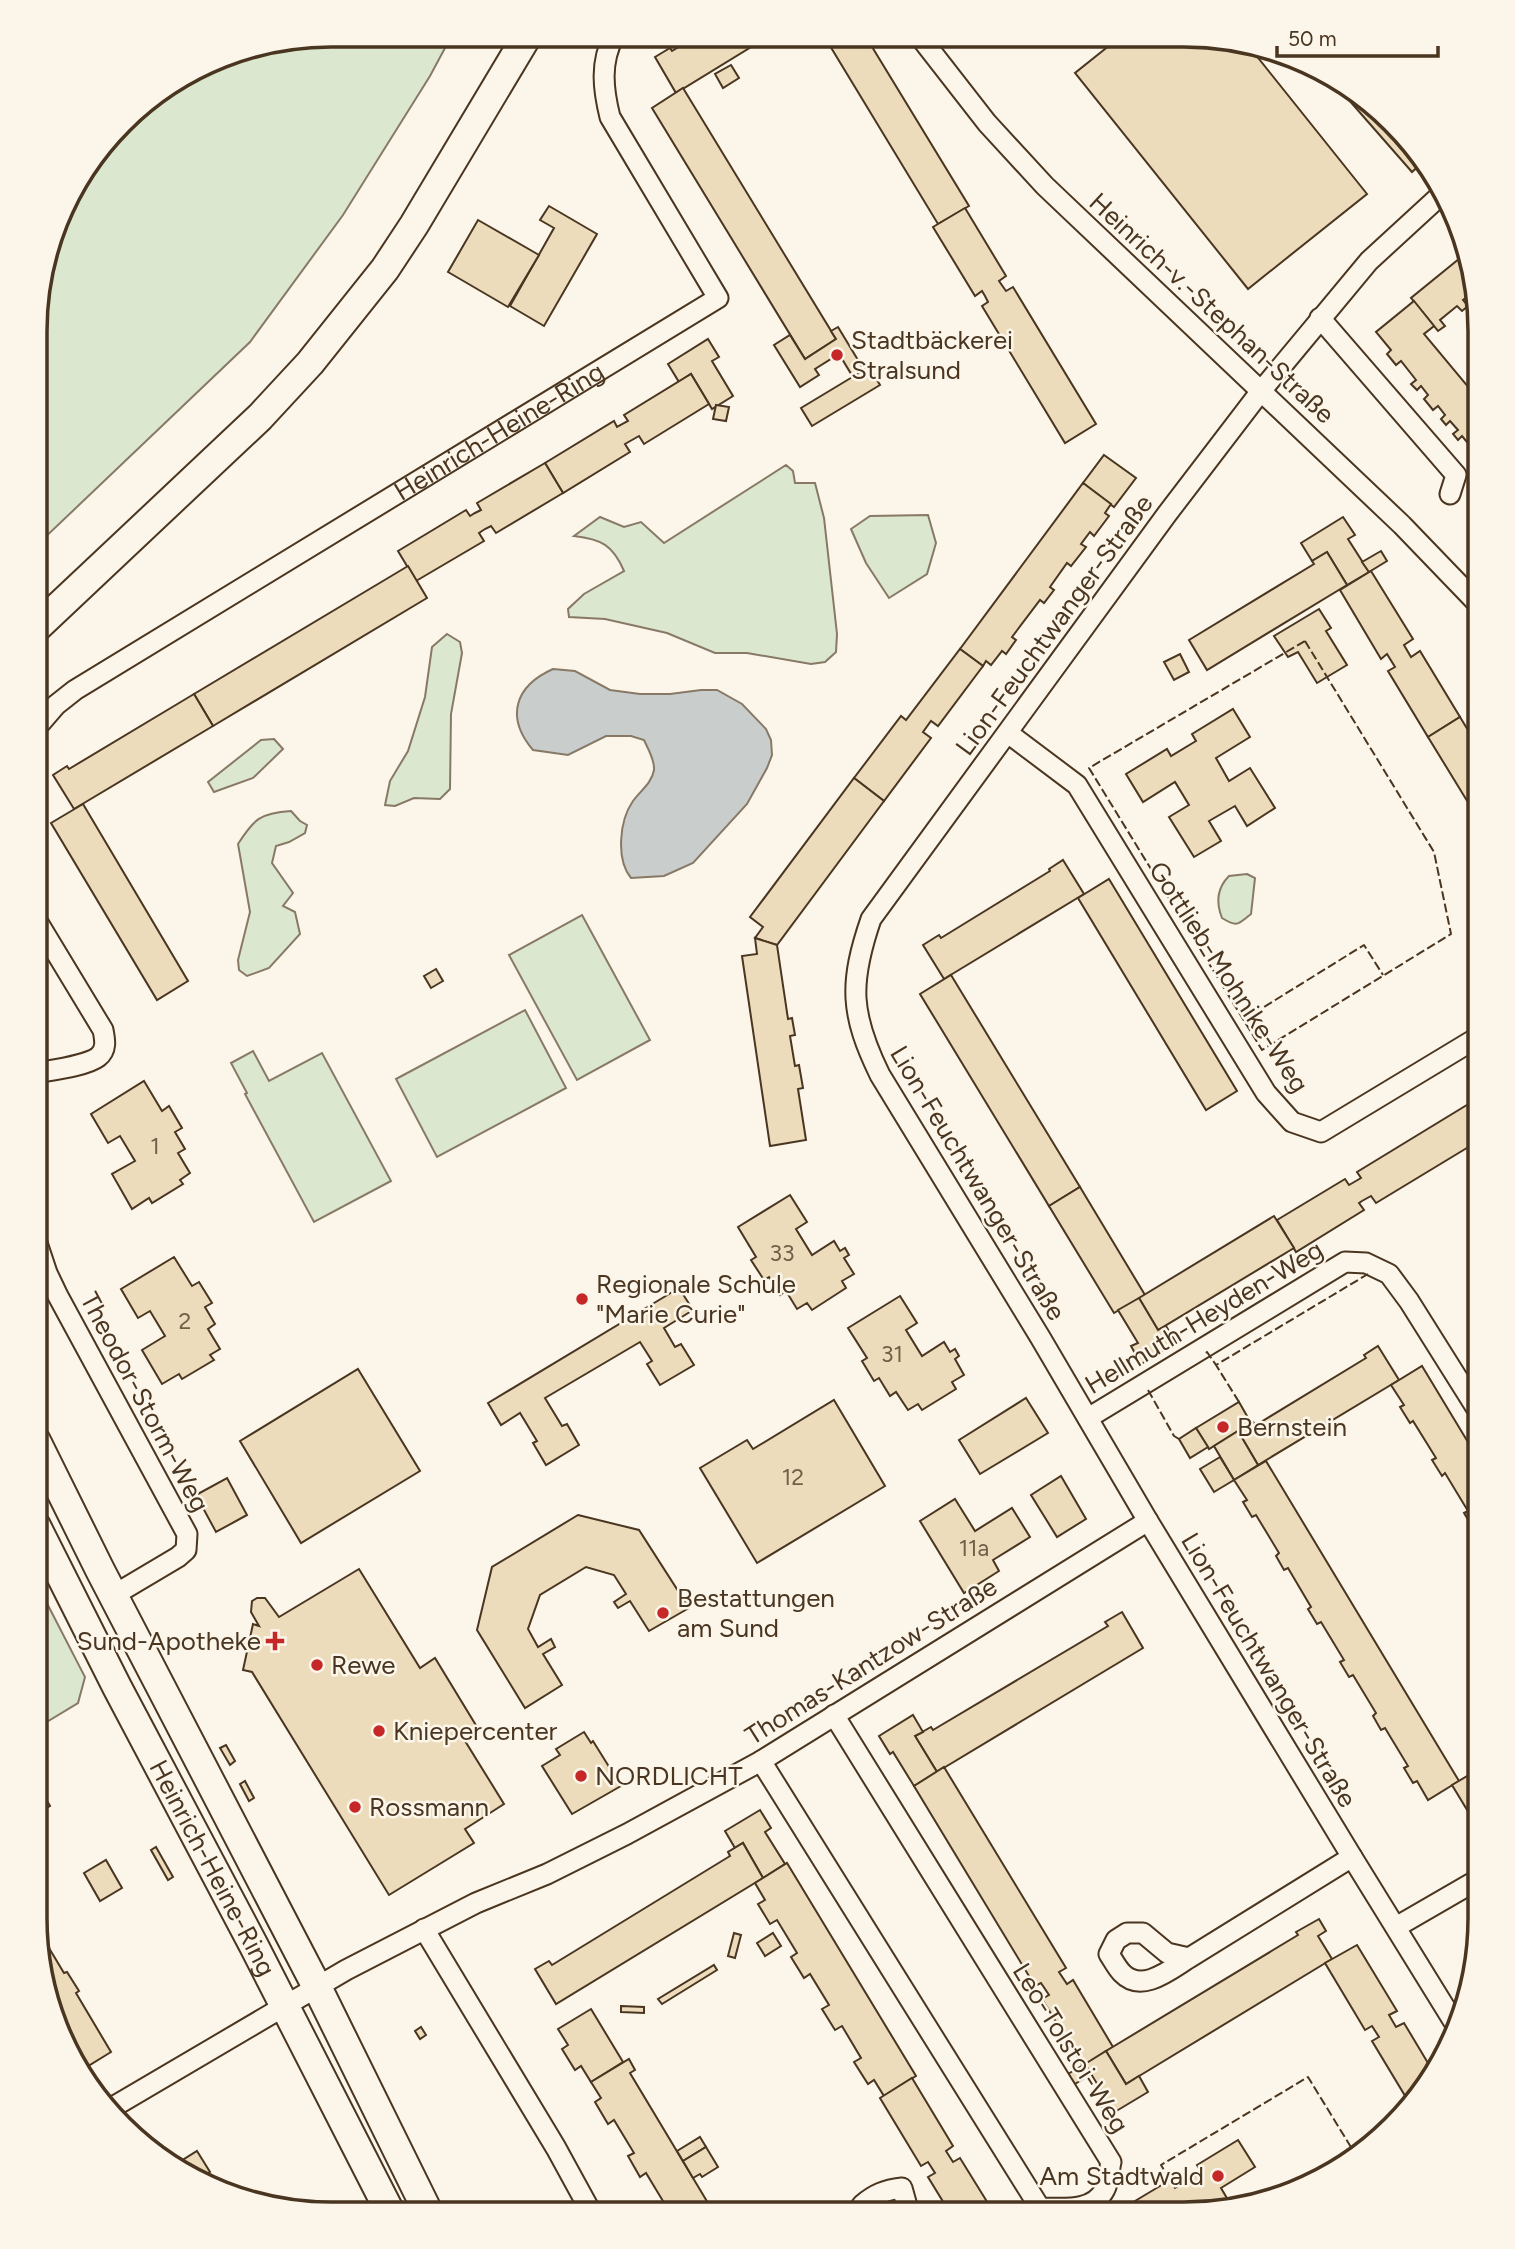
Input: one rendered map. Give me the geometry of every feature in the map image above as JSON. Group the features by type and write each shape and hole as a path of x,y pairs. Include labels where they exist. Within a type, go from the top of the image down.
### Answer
{"main road":[{"path":"47,618 260,417 310,363 385,269 407,236 520,47"},
{"name":"Heinrich-Heine-Ring","path":"47,1463 318,1989 423,2202"},
{"name":"Heinrich-Heine-Ring","path":"47,1498 57,1517 100,1570"},
{"path":"47,1525 63,1546 94,1600 99,1603 114,1595"},
{"name":"Heinrich-Heine-Ring","path":"47,1548 385,2202"}],"street":[{"name":"Heinrich-Heine-Ring","path":"47,715 75,690 718,298 610,117 604,94 604,70 608,47"},
{"name":"Heinrich-v.-Stephan-Straße","path":"928,47 987,123 1045,186 1402,525 1468,594"},
{"name":"Lion-Feuchtwanger-Straße","path":"1435,200 1369,261 1320,318 1167,513 872,919 862,947 855,980 856,1010 866,1047 880,1075 1450,2016"},
{"path":"1320,318 1456,475 1450,494"},
{"name":"Gottlieb-Mohnike-Weg","path":"1008,733 1077,785 1266,1093 1292,1122 1321,1132 1468,1043"},
{"path":"47,938 103,1030 105,1042 98,1056 89,1061 47,1071"},
{"name":"Hellmuth-Heyden-Weg","path":"1088,1418 1345,1262 1366,1263 1389,1274 1468,1395"},
{"name":"Theodor-Storm-Weg","path":"47,1273 187,1534 186,1550 178,1557 114,1595"},
{"name":"Thomas-Kantzow-Straße","path":"117,2104 318,1989 345,1970 476,1903 547,1874 617,1839 761,1761 1148,1521"},
{"name":"Leo-Tolstoi-Weg","path":"834,1715 1111,2162 1105,2189 1094,2202"},
{"name":"Leo-Tolstoi-Weg","path":"761,1761 1036,2202"},
{"path":"1189,1958 1352,1857"},
{"path":"1396,1927 1468,1885"},
{"path":"424,1929 586,2202"},
{"path":"866,2202 885,2190 902,2188 906,2202"}],"green space":[{"path":"446,47 343,215 250,342 47,535 47,331 50,294 57,258 69,223 85,189 106,158 130,130 158,106 189,85 240,62 313,48"},
{"path":"786,465 793,471 795,483 815,483 824,518 837,634 836,652 825,662 811,664 747,653 715,653 667,633 605,619 569,617 568,609 584,594 624,571 615,555 605,545 592,539 574,536 600,517 624,527 641,522 664,543"},
{"path":"928,515 936,543 927,574 889,598 866,563 851,529 870,516"},
{"path":"447,634 460,642 462,653 451,714 450,789 440,799 414,798 395,806 385,805 390,781 408,751 425,697 432,647"},
{"path":"274,739 283,749 253,778 214,792 208,782 261,740"},
{"path":"291,811 307,825 305,833 276,846 272,863 293,893 283,906 295,912 300,934 269,968 247,976 239,970 238,960 250,912 238,844 259,819 272,813"},
{"path":"1247,874 1255,878 1251,914 1240,922 1231,923 1222,918 1218,901 1220,891 1229,876"},
{"path":"582,915 650,1040 577,1080 509,955"},
{"path":"525,1010 566,1088 437,1157 396,1079"},
{"path":"253,1051 269,1081 322,1053 391,1181 314,1222 231,1063"},
{"path":"47,1603 85,1677 78,1703 47,1722"}],"shaded area":[{"path":"553,669 575,671 610,690 640,694 717,690 742,704 766,729 771,740 772,755 767,768 747,804 693,863 664,876 631,878 626,870 621,851 622,829 628,809 648,783 654,770 644,740 631,736 606,736 568,755 533,750 524,738 519,726 518,704 530,684"}],"building":[{"path":"679,47 751,47 676,93 655,57 670,48 672,51"},
{"path":"831,47 872,47 969,206 938,224"},
{"path":"1108,47 1202,48 1258,57 1367,194 1248,289 1075,73"},
{"path":"731,65 739,78 723,88 715,74"},
{"path":"683,88 836,339 805,359 652,108"},
{"path":"1350,101 1385,130 1416,168 1412,172"},
{"path":"549,206 597,234 544,326 510,306 554,228 540,220"},
{"path":"965,208 1006,276 999,281 1006,291 1013,287 1096,424 1065,443 982,306 988,302 982,291 975,296 933,227"},
{"path":"478,220 539,255 508,307 448,272"},
{"path":"1458,259 1465,294 1463,300 1466,307 1462,311 1457,306 1440,320 1445,326 1438,331 1411,298"},
{"path":"1414,301 1434,326 1424,334 1468,387 1468,443 1462,436 1458,440 1453,434 1458,430 1450,421 1446,425 1441,419 1445,415 1438,406 1433,410 1424,399 1428,395 1421,386 1417,390 1411,384 1416,380 1401,361 1396,365 1387,354 1391,350 1376,332"},
{"path":"838,327 864,370 853,377 839,354 815,369 819,375 800,387 774,345 790,335 805,359 836,339 831,331"},
{"path":"708,339 719,357 712,361 733,396 712,409 691,374 679,382 668,364"},
{"path":"869,367 880,385 812,426 801,408"},
{"path":"691,374 709,404 644,444 639,436 625,444 630,452 563,493 545,463 614,421 617,427 628,421 624,415"},
{"path":"716,405 729,407 726,421 713,419"},
{"path":"1104,455 1136,478 1114,507 1083,483"},
{"path":"545,463 563,493 496,533 491,526 485,529 479,533 484,541 416,581 398,551 466,510 470,516 481,510 477,503"},
{"path":"1083,483 1111,504 1105,513 1109,516 1094,536 1090,532 1081,544 1086,547 1071,566 1067,563 1050,587 1054,590 1044,603 1040,600 1012,637 1016,640 1006,654 1002,651 991,665 986,661 983,666 960,649"},
{"path":"1343,517 1355,535 1348,539 1369,572 1347,585 1327,552 1312,561 1301,543"},
{"path":"1381,551 1387,561 1369,572 1362,562"},
{"path":"1327,552 1347,585 1207,670 1189,640 1314,564 1312,561"},
{"path":"408,566 427,598 213,726 194,694"},
{"path":"1371,571 1413,639 1404,645 1411,657 1420,651 1460,717 1428,737 1388,671 1395,667 1387,654 1381,659 1340,590"},
{"path":"1319,609 1331,628 1326,631 1347,665 1317,683 1298,652 1288,657 1274,636"},
{"path":"960,649 983,666 938,726 931,721 923,732 931,738 884,801 854,778 901,716 906,720"},
{"path":"1180,654 1189,672 1174,680 1164,662"},
{"path":"194,694 213,726 74,809 53,775 67,766 69,769"},
{"path":"1233,709 1250,737 1216,758 1229,781 1250,768 1275,808 1247,826 1235,806 1209,821 1221,841 1194,857 1169,817 1189,805 1175,782 1143,802 1126,774 1167,749 1171,756 1196,741 1192,734"},
{"path":"1460,717 1468,730 1468,802 1428,737"},
{"path":"854,778 884,801 777,945 755,938 763,927 750,917"},
{"path":"83,804 188,981 157,1000 51,823"},
{"path":"1063,860 1084,894 944,979 923,945 939,935 941,938 1050,871 1049,869"},
{"path":"1109,879 1237,1091 1206,1110 1078,898"},
{"path":"755,938 777,945 788,1019 792,1018 795,1035 790,1036 795,1066 799,1065 803,1088 798,1089 806,1140 770,1146 742,956 757,954"},
{"path":"436,969 443,981 431,988 424,976"},
{"path":"951,975 1080,1187 1049,1206 920,994"},
{"path":"144,1081 162,1111 169,1106 182,1128 175,1132 185,1149 178,1153 190,1173 180,1180 183,1184 152,1203 149,1198 132,1209 112,1174 135,1161 120,1136 108,1143 91,1114"},
{"path":"1468,1104 1468,1147 1376,1203 1371,1196 1362,1201 1359,1203 1364,1210 1296,1252 1277,1220 1345,1179 1349,1185 1361,1178 1357,1172"},
{"path":"1080,1187 1145,1295 1114,1313 1049,1206"},
{"path":"790,1195 807,1222 796,1229 812,1255 834,1241 840,1251 845,1248 849,1255 844,1258 854,1274 842,1281 846,1288 812,1310 807,1303 797,1309 786,1291 780,1295 769,1277 764,1280 751,1260 756,1257 738,1227"},
{"path":"1274,1216 1294,1248 1158,1330 1139,1298"},
{"path":"174,1257 192,1286 199,1282 212,1303 205,1307 215,1324 208,1329 220,1349 210,1355 214,1360 182,1379 179,1374 162,1384 142,1350 165,1336 150,1311 138,1318 121,1289"},
{"path":"679,1288 693,1310 664,1328 675,1347 681,1344 694,1365 660,1385 647,1364 652,1361 640,1342 545,1398 562,1426 567,1424 579,1445 546,1465 533,1443 537,1441 520,1413 501,1425 488,1403"},
{"path":"900,1296 917,1323 906,1330 922,1356 944,1342 950,1352 955,1349 959,1356 955,1359 964,1375 952,1382 956,1389 922,1410 918,1404 908,1410 896,1392 890,1396 879,1378 874,1381 862,1361 867,1358 848,1328"},
{"path":"1139,1298 1158,1330 1166,1326 1176,1343 1141,1364 1131,1346 1138,1343 1118,1310"},
{"path":"1378,1346 1399,1380 1258,1465 1238,1431 1253,1422 1256,1425 1366,1358 1364,1355"},
{"path":"1422,1366 1468,1442 1468,1511 1445,1473 1442,1476 1432,1460 1436,1458 1413,1421 1410,1423 1400,1407 1404,1405 1391,1385"},
{"path":"358,1369 420,1471 301,1543 240,1441"},
{"path":"1026,1398 1048,1433 980,1474 959,1440"},
{"path":"834,1400 885,1486 757,1563 700,1468 747,1440 753,1449"},
{"path":"1239,1402 1251,1423 1209,1449 1196,1428"},
{"path":"1196,1428 1208,1447 1190,1458 1179,1439"},
{"path":"1238,1431 1258,1465 1234,1480 1214,1446"},
{"path":"1220,1457 1234,1480 1214,1492 1200,1469"},
{"path":"1266,1461 1459,1781 1428,1800 1417,1781 1413,1783 1404,1768 1408,1766 1385,1728 1381,1730 1373,1716 1376,1713 1353,1675 1349,1677 1340,1662 1344,1660 1321,1622 1317,1624 1308,1609 1311,1607 1288,1568 1284,1570 1276,1556 1279,1553 1256,1515 1252,1517 1243,1502 1247,1500 1234,1480"},
{"path":"1061,1476 1086,1519 1057,1537 1031,1495"},
{"path":"227,1478 247,1515 216,1532 196,1495"},
{"path":"955,1499 975,1531 1012,1508 1030,1537 993,1560 999,1571 964,1593 920,1521"},
{"path":"578,1515 639,1530 689,1608 649,1631 630,1601 618,1608 614,1602 626,1594 614,1575 586,1567 540,1595 528,1629 538,1647 551,1639 555,1647 543,1654 562,1685 525,1708 477,1630 492,1567"},
{"name":"Kniepercenter","path":"359,1569 420,1668 435,1658 477,1727 462,1736 504,1804 465,1829 474,1843 389,1895 252,1672 243,1670 253,1624 259,1626 251,1612 252,1601 265,1598 279,1617"},
{"path":"1122,1612 1143,1648 937,1772 915,1736 931,1727 933,1730 1108,1626 1105,1622"},
{"path":"913,1715 923,1732 915,1736 937,1772 914,1786 893,1752 890,1754 879,1736"},
{"name":"NORDLICHT","path":"584,1732 591,1743 593,1741 621,1786 572,1814 542,1766 560,1755 556,1749"},
{"path":"226,1745 235,1761 230,1765 220,1748"},
{"path":"944,1767 1066,1968 1059,1972 1067,1984 1073,1980 1113,2047 1083,2066 1042,1999 1049,1995 1041,1983 1035,1986 914,1786"},
{"path":"1468,1776 1468,1811 1452,1785"},
{"path":"245,1781 254,1798 249,1801 240,1784"},
{"path":"760,1810 771,1828 765,1832 785,1864 763,1878 743,1843 735,1848 725,1831"},
{"path":"743,1843 763,1878 556,2004 535,1969 549,1961 552,1965 730,1856 728,1852"},
{"path":"156,1847 173,1877 168,1880 151,1850"},
{"path":"106,1860 122,1888 100,1901 84,1873"},
{"path":"787,1863 916,2076 884,2096 874,2080 868,2084 854,2062 861,2058 842,2026 835,2030 822,2009 829,2005 810,1974 804,1978 791,1957 797,1953 777,1920 770,1924 758,1904 765,1900 755,1883"},
{"path":"1319,1919 1326,1931 1318,1936 1332,1959 1126,2084 1106,2051 1298,1935 1296,1932"},
{"path":"734,1933 741,1935 735,1958 728,1956"},
{"path":"773,1933 781,1946 765,1956 757,1943"},
{"path":"1357,1945 1397,2011 1389,2015 1396,2027 1404,2023 1428,2063 1405,2096 1372,2041 1379,2037 1372,2026 1365,2030 1325,1963"},
{"path":"49,1949 79,1991 76,1993 111,2052 89,2066 85,2060 62,2009"},
{"path":"714,1965 717,1970 662,2004 658,1999"},
{"path":"621,2006 644,2007 644,2013 621,2012"},
{"path":"591,2009 623,2062 591,2082 581,2066 575,2070 562,2049 568,2045 558,2029"},
{"path":"421,2027 426,2035 420,2039 415,2031"},
{"path":"1106,2051 1126,2084 1139,2076 1148,2092 1108,2116 1098,2101 1105,2097 1085,2064"},
{"path":"629,2059 635,2070 630,2073 707,2202 664,2202 646,2173 640,2177 628,2156 634,2153 614,2120 608,2124 595,2102 601,2098 591,2082"},
{"path":"1085,2064 1091,2074 1075,2084 1068,2074"},
{"path":"912,2078 953,2146 946,2151 953,2162 960,2158 987,2202 943,2202 928,2177 935,2173 928,2162 921,2166 880,2098"},
{"path":"700,2137 706,2147 683,2161 677,2151"},
{"name":"Am Stadtwald","path":"1238,2140 1255,2167 1221,2188 1227,2198 1184,2202 1133,2202 1170,2180 1175,2188 1201,2172 1197,2165"},
{"path":"706,2147 718,2167 702,2177 700,2174 693,2178 683,2161"},
{"path":"197,2151 210,2172 208,2173 183,2160"}],"fence":[{"path":"1305,641 1434,852 1451,934 1262,1050 1089,768 1305,641"},
{"path":"1243,1020 1364,945 1383,975"},
{"path":"1239,1402 1216,1365 1368,1274"},
{"path":"1206,1353 1216,1365"},
{"path":"1148,1390 1174,1436 1179,1439"},
{"path":"1170,2180 1161,2165 1308,2077 1351,2147"}],"place":[{"name":"Stadtbäckerei Stralsund","path":"837,355"},
{"name":"Regionale Schule \"Marie Curie\"","path":"582,1299"},
{"name":"Bernstein","path":"1223,1427"},
{"name":"Bestattungen am Sund","path":"663,1613"},
{"name":"Sund-Apotheke","path":"275,1641"},
{"name":"Rewe","path":"317,1665"},
{"name":"Kniepercenter","path":"379,1731"},
{"name":"NORDLICHT","path":"581,1776"},
{"name":"Rossmann","path":"355,1807"},
{"name":"Am Stadtwald","path":"1218,2176"}]}
